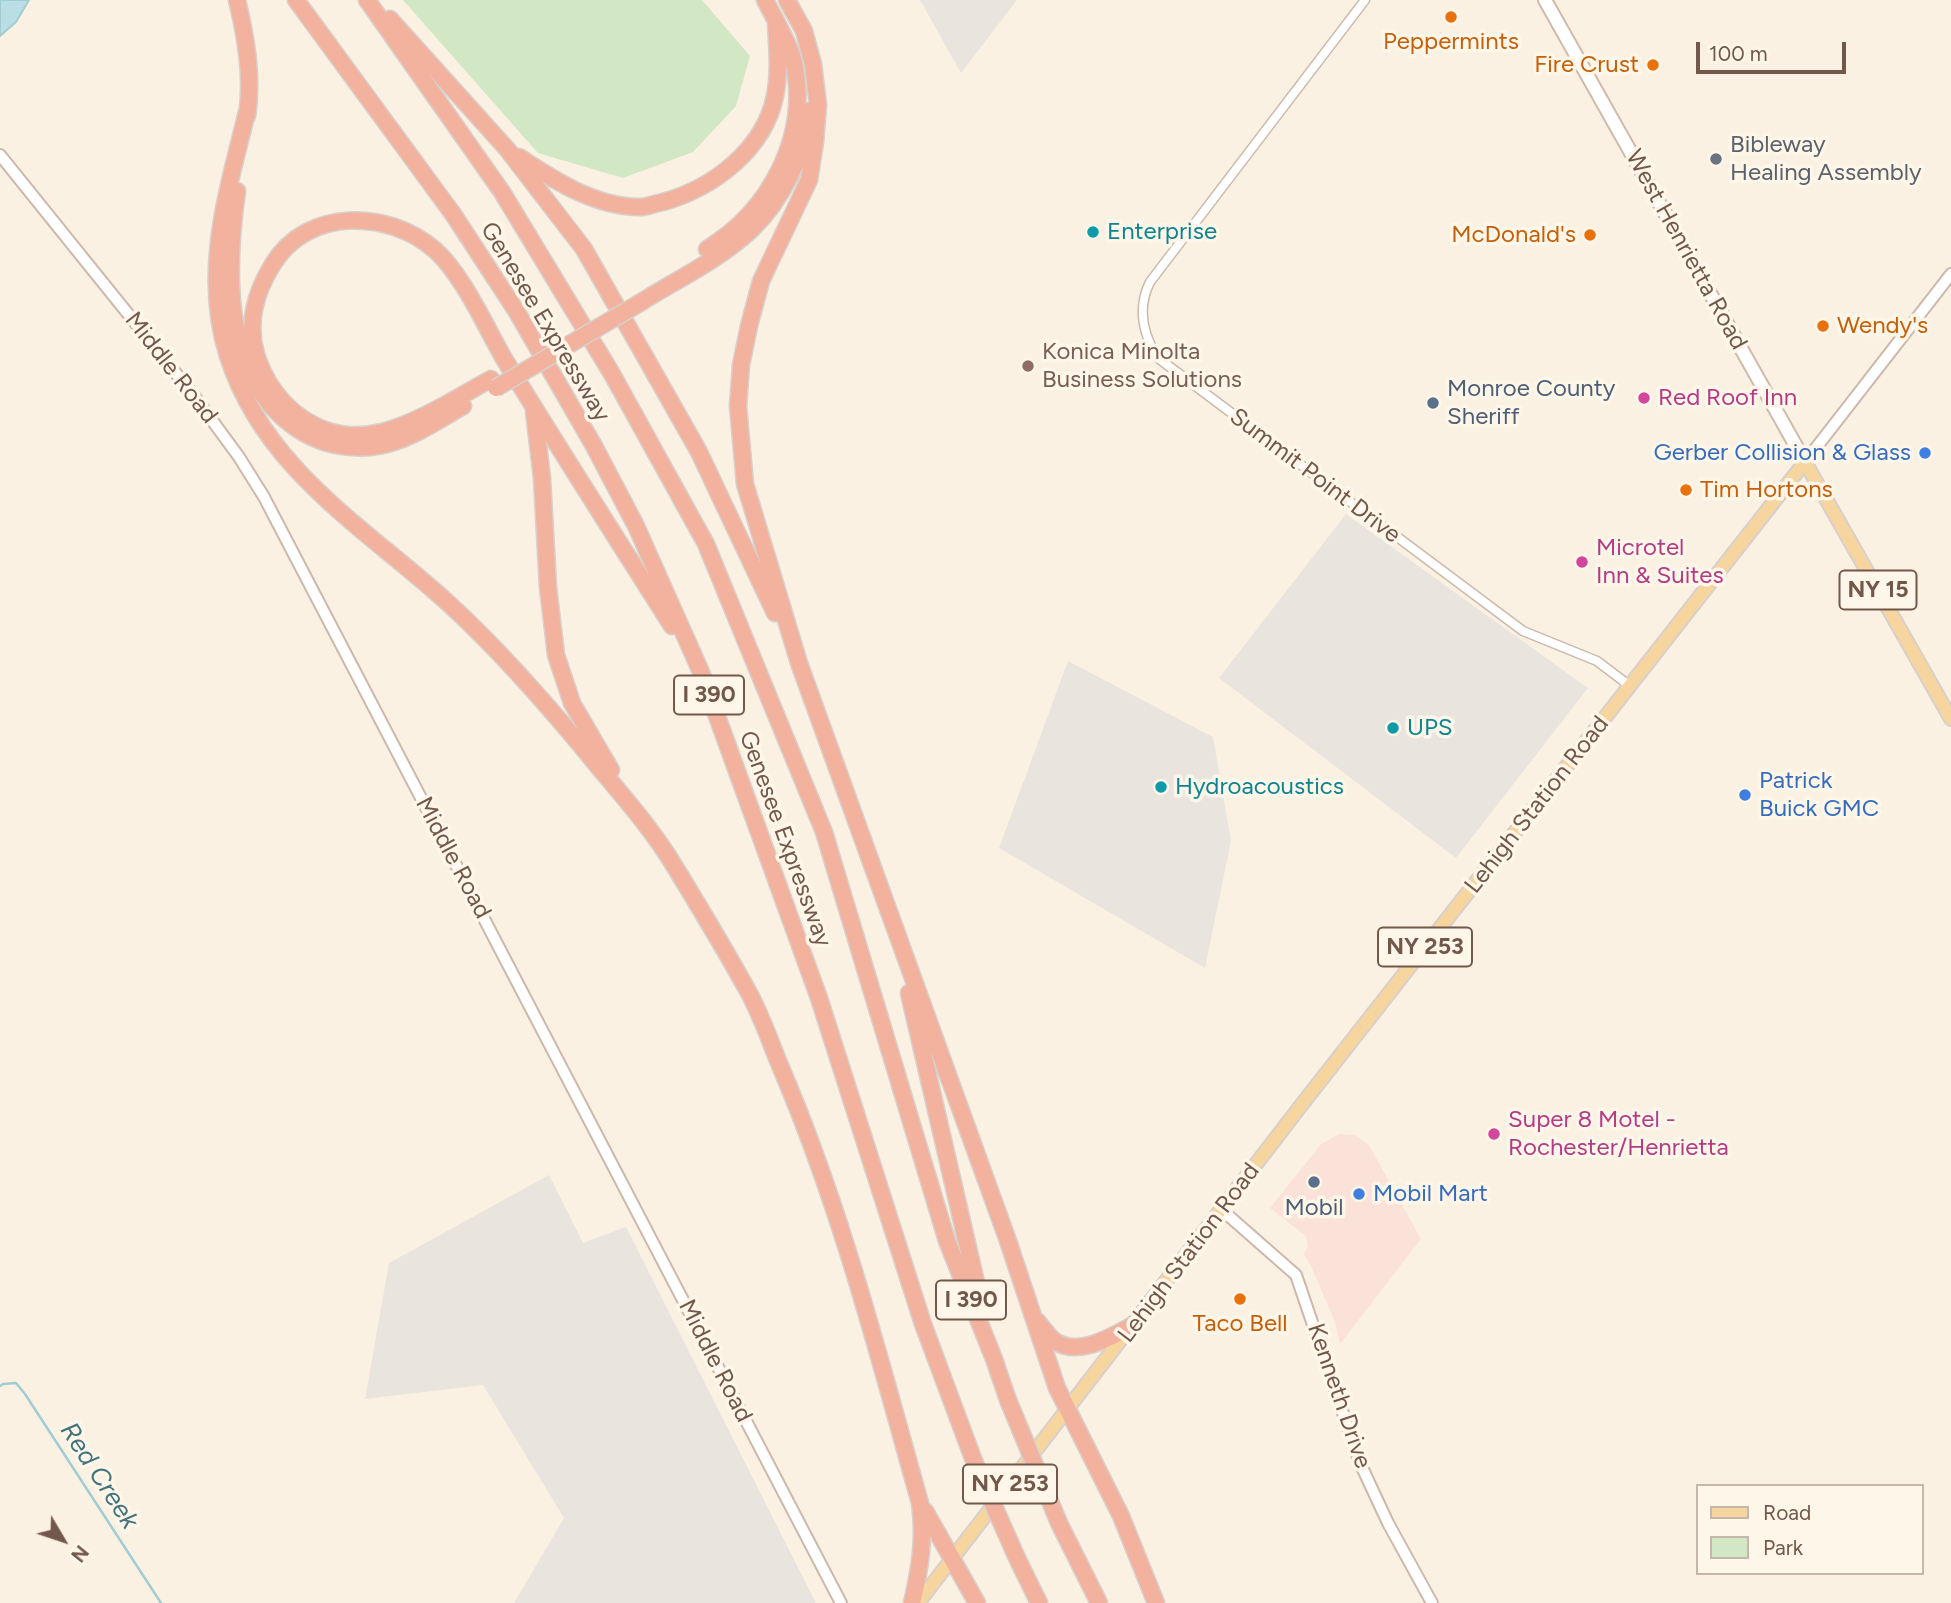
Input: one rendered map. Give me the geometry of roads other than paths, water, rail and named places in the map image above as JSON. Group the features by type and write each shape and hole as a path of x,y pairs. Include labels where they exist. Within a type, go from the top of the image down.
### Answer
{"highway":[{"path":"237,0 249,65 248,108 232,224 230,289 244,360 255,385 272,409 290,425 313,439 359,448 385,444 409,436 640,296 724,251 750,231 770,208 788,180 807,123 807,66 787,0"},
{"name":"Genesee Expressway","path":"296,0 453,214 517,312 594,446 636,526 701,673 819,998 923,1324 974,1461 1039,1603"},
{"name":"Genesee Expressway","path":"367,0 502,192 612,374 706,544 824,832 947,1241 1059,1523 1098,1603"},
{"path":"374,0 507,149 591,261 699,452 799,663"},
{"path":"640,296 742,222 763,200 777,177 797,121 793,58 765,0"},
{"path":"787,0 804,31 813,64 818,105 815,142 809,180 761,281 748,326 741,365 738,406 745,484 799,663 1007,1238 1057,1388 1121,1516 1156,1603"},
{"path":"507,149 550,177 597,199 644,207 680,197 709,183 730,168 750,147 765,121 775,97 778,67 776,21"},
{"path":"248,108 220,220 216,280 227,354 240,389 261,428 302,477 448,603 545,701 638,815 672,862 750,995 802,1116 831,1200 920,1503 923,1529 921,1563 912,1603"},
{"path":"493,383 409,423 379,433 351,435 306,422 289,410 261,371 254,348 255,299 279,253 297,237 316,226 344,220 373,220 405,232 435,250 457,278 701,673"},
{"path":"534,405 556,655 572,703 638,815"},
{"path":"893,923 994,1359"},
{"path":"1031,1316 1056,1342 1070,1347 1088,1346 1135,1324"},
{"path":"920,1503 977,1603"}],"main road":[{"name":"West Henrietta Road","path":"1545,0 1951,719"},
{"name":"Lehigh Station Road","path":"918,1603 1805,462"}],"street":[{"name":"Summit Point Drive","path":"1365,0 1150,282 1142,305 1146,336 1158,358 1523,631 1597,662 1630,686"},
{"name":"Middle Road","path":"0,155 195,397 239,457 264,497 841,1603"},
{"name":"Lehigh Station Road","path":"1805,462 1951,274"},
{"name":"Kenneth Drive","path":"1222,1210 1296,1275 1360,1463 1388,1523 1432,1603"}],"water":[{"path":"0,0 29,0 16,22 0,36"}],"waterway":[{"name":"Red Creek","path":"0,1386 16,1383 25,1394 161,1603"}],"place":[{"name":"Peppermints","path":"1451,17"},
{"name":"Fire Crust","path":"1653,65"},
{"name":"Bibleway Healing Assembly","path":"1716,159"},
{"name":"Enterprise","path":"1093,232"},
{"name":"McDonald's","path":"1590,235"},
{"name":"Wendy's","path":"1823,326"},
{"name":"Konica Minolta Business Solutions","path":"1028,366"},
{"name":"Red Roof Inn","path":"1644,398"},
{"name":"Monroe County Sheriff","path":"1433,403"},
{"name":"Gerber Collision & Glass","path":"1925,453"},
{"name":"Tim Hortons","path":"1686,490"},
{"name":"Microtel Inn & Suites","path":"1582,562"},
{"name":"UPS","path":"1393,728"},
{"name":"Hydroacoustics","path":"1161,787"},
{"name":"Patrick Buick GMC","path":"1745,795"},
{"name":"Super 8 Motel - Rochester/Henrietta","path":"1494,1134"},
{"name":"Mobil","path":"1314,1182"},
{"name":"Mobil Mart","path":"1359,1194"},
{"name":"Taco Bell","path":"1240,1299"}]}
